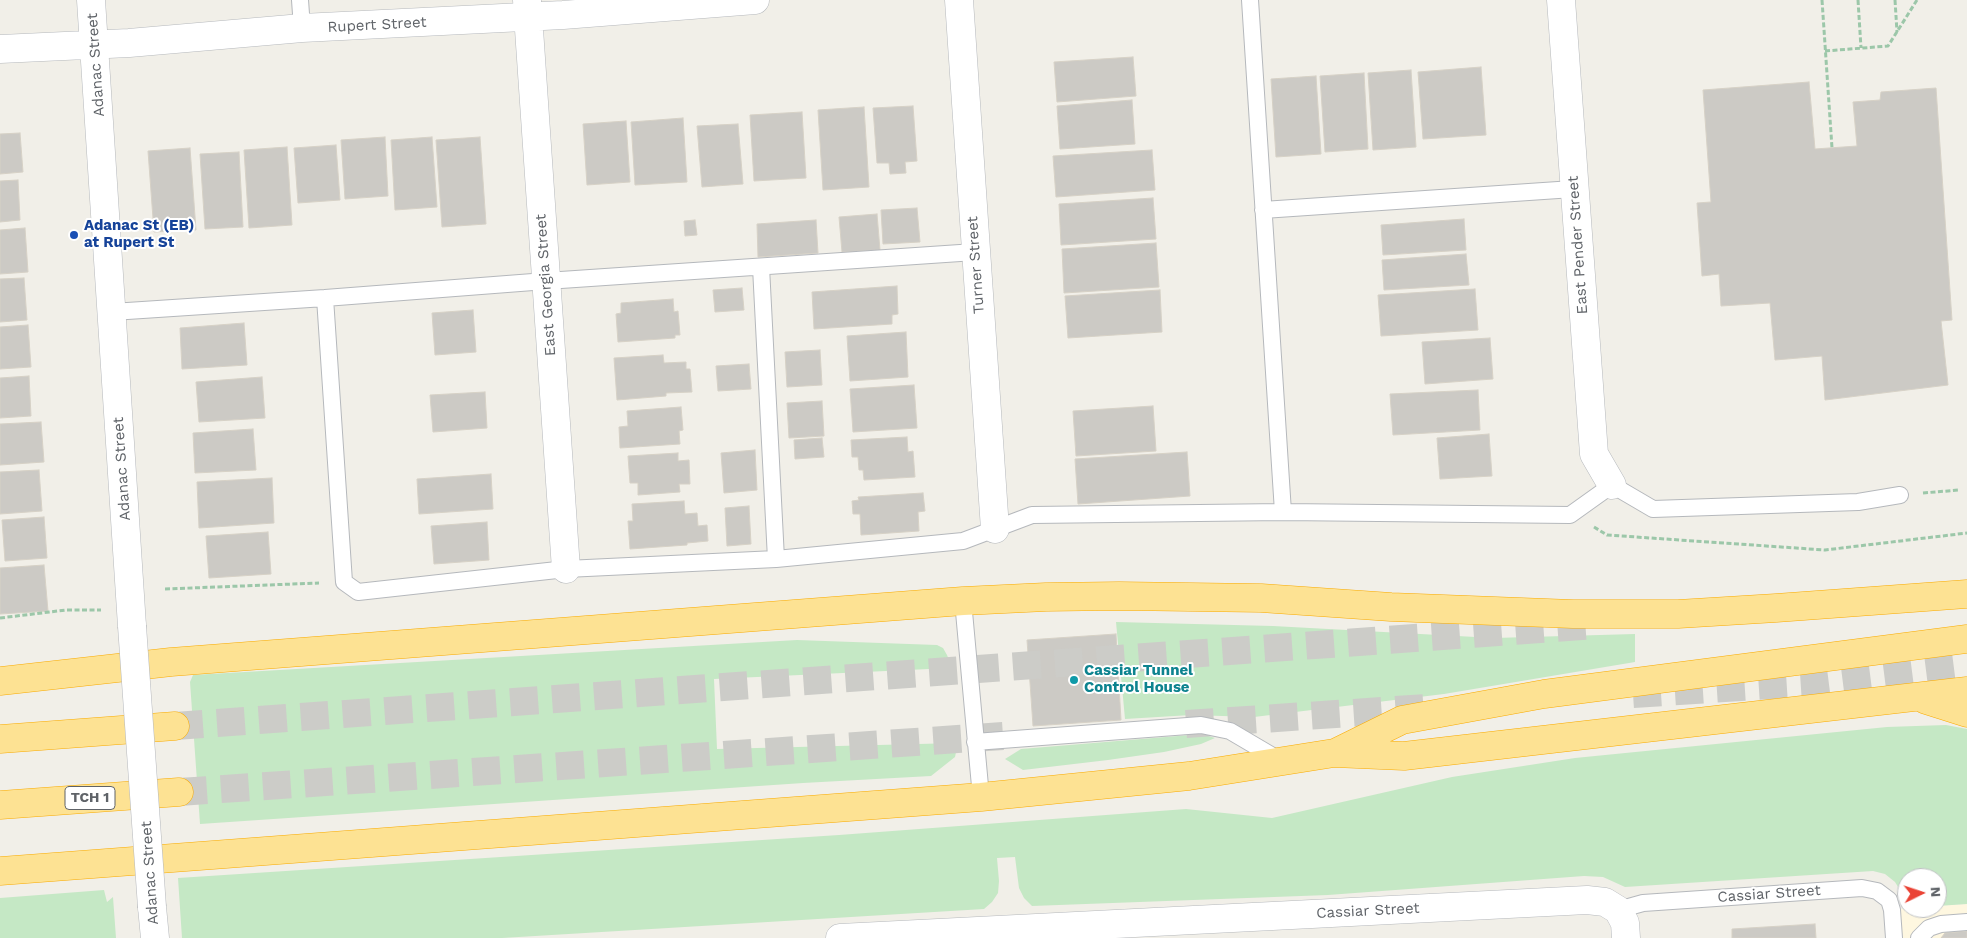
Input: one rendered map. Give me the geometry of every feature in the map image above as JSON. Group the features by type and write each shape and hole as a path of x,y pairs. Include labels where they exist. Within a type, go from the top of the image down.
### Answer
{"highway":[{"path":"0,681 171,662 963,601 1129,596 1261,598 1391,607 1573,614 1669,614 1956,594 1967,577"},
{"path":"1334,754 1402,720 1544,694 1967,638"},
{"path":"0,870 981,797 1189,776 1334,754 1404,756 1920,698 1967,691"},
{"path":"1920,698 1967,713"},
{"path":"0,739 175,726"},
{"name":"TCH 1","path":"0,805 179,792"}],"street":[{"name":"Adanac Street","path":"91,0 132,626 155,938"},
{"name":"Rupert Street","path":"0,49 94,45 528,8 747,0"},
{"name":"Turner Street","path":"959,0 995,529"},
{"name":"East Pender Street","path":"1561,0 1573,189 1594,454 1612,485"},
{"name":"East Georgia Street","path":"528,8 566,569"},
{"name":"Cassiar Street","path":"840,938 1026,934 1587,900 1605,902 1618,910"},
{"path":"1618,910 1625,923 1626,938"}],"lane":[{"path":"300,0 302,28"},
{"path":"1250,0 1283,512"},
{"path":"1263,210 1573,189"},
{"path":"112,312 975,252"},
{"path":"761,267 776,559"},
{"path":"325,298 344,582 358,592 566,569 776,559 963,541 1032,515 1283,512 1570,514 1612,485 1653,509 1858,502 1900,495"},
{"path":"963,601 981,797"},
{"path":"975,742 1202,725 1230,731 1283,762"},
{"name":"Cassiar Street","path":"1618,910 1643,903 1862,888 1877,891 1889,900 1892,910 1894,938"},
{"path":"1920,938 1929,928 1941,924 1967,922"}],"path":[{"path":"1822,0 1832,148"},
{"path":"1858,0 1861,48"},
{"path":"1895,0 1897,33"},
{"path":"1825,51 1888,46 1917,0"},
{"path":"1900,495 1959,490"},
{"path":"1570,514 1607,535 1826,550 1967,533"},
{"path":"165,589 344,582"},
{"path":"0,618 66,610 102,610"}],"shaded area":[{"path":"1967,904 1967,938 1894,938 1892,910 1897,909 1897,918 1947,918 1947,905"}],"green space":[{"path":"1116,622 1273,626 1494,638 1635,634 1635,662 1444,694 1254,717 1191,715 1125,719"},
{"path":"797,640 937,645 943,648 951,665 929,669 714,679 717,749 958,743 955,757 931,776 200,824 190,682 193,675"},
{"path":"1946,725 1967,729 1967,904 1947,905 1947,868 1897,868 1897,885 1885,874 1873,871 1625,887 1603,877 1584,876 1328,895 1032,906 1024,898 1019,888 1015,857 997,858 998,893 984,909 502,938 182,938 178,878 839,835 1186,809 1272,818 1452,777 1575,758 1887,727"},
{"path":"1202,734 1215,738 1201,744 1164,752 1108,760 1023,770 1005,759 1021,749"},
{"path":"104,890 107,902 113,897 116,938 0,938 0,898"}],"building":[{"path":"1133,57 1136,96 1057,102 1054,62"},
{"path":"1481,67 1486,135 1423,139 1418,72"},
{"path":"1411,70 1416,147 1373,150 1368,73"},
{"path":"1364,73 1368,149 1325,152 1320,76"},
{"path":"1316,76 1321,154 1276,157 1271,79"},
{"path":"1809,82 1815,149 1857,146 1853,102 1880,100 1881,92 1936,88 1952,320 1941,321 1948,385 1825,400 1822,356 1775,360 1770,303 1721,306 1719,274 1702,276 1697,203 1711,202 1703,90"},
{"path":"1132,100 1135,144 1060,149 1057,106"},
{"path":"913,106 917,161 905,162 906,173 890,174 889,163 877,163 873,108"},
{"path":"864,107 869,187 823,190 818,110"},
{"path":"802,112 806,178 754,181 750,115"},
{"path":"683,118 687,182 635,185 631,122"},
{"path":"626,121 630,182 587,185 583,124"},
{"path":"738,124 743,184 702,187 697,126"},
{"path":"20,133 23,172 0,174 0,134"},
{"path":"385,137 388,196 345,199 341,140"},
{"path":"432,137 437,207 395,210 391,140"},
{"path":"480,137 486,224 442,227 436,140"},
{"path":"336,145 340,200 298,203 294,148"},
{"path":"287,147 292,225 249,228 244,150"},
{"path":"190,148 196,230 154,232 148,151"},
{"path":"1152,150 1155,190 1056,197 1053,156"},
{"path":"239,152 243,227 205,229 200,154"},
{"path":"18,180 20,220 0,222 0,181"},
{"path":"1153,198 1156,239 1061,245 1059,204"},
{"path":"917,208 920,242 883,244 881,210"},
{"path":"877,214 880,250 842,252 839,217"},
{"path":"1464,219 1466,250 1383,255 1381,225"},
{"path":"695,220 697,235 685,236 684,221"},
{"path":"816,220 818,253 758,257 757,224"},
{"path":"25,228 28,272 0,274 0,230"},
{"path":"1156,243 1159,287 1064,293 1062,249"},
{"path":"1466,254 1469,285 1384,290 1382,260"},
{"path":"24,278 27,320 0,322 0,279"},
{"path":"897,286 898,314 892,315 892,324 814,329 812,292"},
{"path":"742,288 744,310 715,312 713,290"},
{"path":"1475,289 1478,330 1381,336 1378,295"},
{"path":"1160,290 1162,332 1068,338 1065,296"},
{"path":"673,299 674,312 678,311 680,335 675,335 675,338 618,342 616,314 621,313 621,303"},
{"path":"473,310 476,352 435,355 432,313"},
{"path":"244,323 247,365 182,369 180,328"},
{"path":"28,325 31,367 0,369 0,327"},
{"path":"906,332 908,377 850,381 847,336"},
{"path":"1490,338 1493,379 1425,384 1422,342"},
{"path":"820,350 822,385 787,387 785,352"},
{"path":"663,355 664,363 686,362 686,369 690,369 692,392 666,393 666,396 617,400 614,358"},
{"path":"749,364 751,389 718,391 716,366"},
{"path":"29,376 31,416 0,418 0,378"},
{"path":"262,377 265,418 199,422 196,382"},
{"path":"914,385 917,428 853,432 850,389"},
{"path":"1478,390 1480,430 1393,435 1390,394"},
{"path":"485,392 487,428 433,432 430,395"},
{"path":"822,401 824,436 789,438 787,403"},
{"path":"1153,406 1156,451 1076,456 1073,411"},
{"path":"681,407 683,430 679,431 680,444 620,448 619,427 628,426 627,411"},
{"path":"41,422 44,462 0,465 0,424"},
{"path":"253,429 256,470 195,473 193,433"},
{"path":"1489,434 1492,476 1440,479 1437,438"},
{"path":"907,437 908,452 913,451 915,477 864,480 863,470 859,470 858,457 852,457 851,440"},
{"path":"822,438 824,457 795,459 794,440"},
{"path":"755,450 757,490 724,493 721,453"},
{"path":"1187,452 1190,496 1078,504 1075,459"},
{"path":"678,453 678,461 689,460 690,484 679,484 680,492 638,495 638,483 630,483 628,456"},
{"path":"39,470 42,511 0,514 0,472"},
{"path":"491,474 493,509 419,514 417,479"},
{"path":"272,478 274,523 199,528 197,482"},
{"path":"923,493 925,511 918,512 919,531 861,535 860,514 853,514 852,501 859,500 858,497"},
{"path":"684,501 685,514 697,513 698,526 707,525 708,541 687,543 687,545 630,549 628,521 633,521 632,504"},
{"path":"749,506 751,544 727,546 725,508"},
{"path":"44,517 47,558 5,561 2,520"},
{"path":"487,522 489,560 434,564 431,526"},
{"path":"268,532 271,574 209,578 206,536"},
{"path":"44,565 48,611 0,614 0,568"},
{"name":"Cassiar Tunnel Control House","path":"1116,634 1121,720 1033,726 1027,640"},
{"path":"1815,924 1816,938 1732,938 1732,929"},
{"path":"1967,931 1967,938 1941,938 1945,933"}],"tunnel":[{"path":"175,726 1597,625"},
{"path":"1633,694 1818,682 1967,663"},
{"path":"1186,724 1427,708"},
{"path":"179,792 1003,736"}],"place":[{"name":"Adanac St (EB) at Rupert St","path":"74,235"},
{"name":"Cassiar Tunnel Control House","path":"1074,680"}]}
